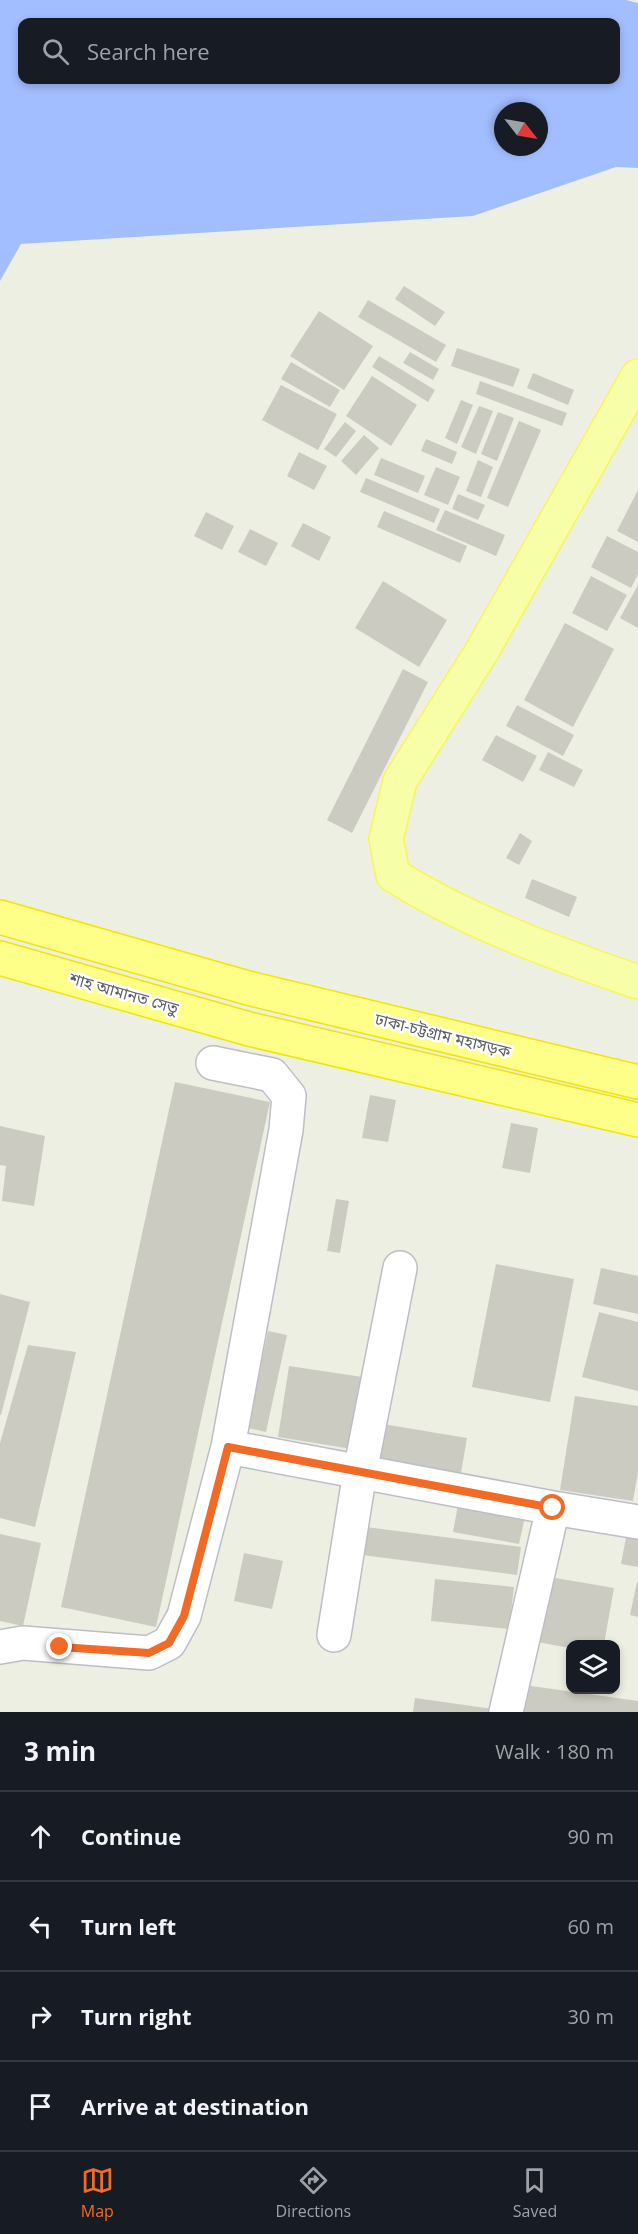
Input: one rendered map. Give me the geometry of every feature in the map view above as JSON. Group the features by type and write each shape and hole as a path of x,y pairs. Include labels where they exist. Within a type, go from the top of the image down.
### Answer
{"highway":[{"name":"ঢাকা-চট্টগ্রাম মহাসড়ক","path":"0,917 248,988 638,1082"},
{"name":"শাহ আমানত সেতু","path":"0,958 249,1029 638,1120"}],"main road":[{"path":"638,376 482,651 400,781 386,839 393,874 422,893 548,951 638,982"}],"lane":[{"path":"0,1647 23,1643 149,1653 169,1643 184,1616 228,1447 286,1130 289,1096 272,1075 213,1063"},
{"path":"334,1635 360,1472 400,1268"},
{"path":"228,1447 553,1508 638,1521"},
{"path":"506,1712 553,1508"}],"water":[{"path":"0,0 626,0 638,3 638,168 616,167 473,216 21,244 0,281"}],"building":[{"path":"404,286 445,312 435,326 395,299"},
{"path":"368,300 446,345 436,362 358,317"},
{"path":"319,311 373,346 344,390 290,356"},
{"path":"457,348 520,369 513,387 451,366"},
{"path":"410,352 439,369 433,380 403,363"},
{"path":"379,356 435,390 428,402 372,367"},
{"path":"291,362 340,390 330,407 281,379"},
{"path":"533,373 574,390 568,405 527,388"},
{"path":"372,376 417,405 391,446 346,416"},
{"path":"480,381 567,413 562,426 476,394"},
{"path":"281,385 337,414 318,450 262,420"},
{"path":"461,400 473,405 457,444 445,438"},
{"path":"479,406 493,411 476,454 461,447"},
{"path":"498,412 514,418 497,461 481,454"},
{"path":"519,421 541,430 508,507 487,498"},
{"path":"345,422 356,431 336,457 324,449"},
{"path":"364,435 379,448 356,475 341,461"},
{"path":"426,439 457,452 452,464 421,451"},
{"path":"299,452 327,466 314,490 287,476"},
{"path":"381,458 425,476 418,493 374,475"},
{"path":"478,460 493,467 481,497 466,491"},
{"path":"436,467 460,477 448,505 424,495"},
{"path":"366,478 440,509 434,523 360,492"},
{"path":"638,490 638,542 617,531"},
{"path":"458,494 485,505 478,520 452,509"},
{"path":"445,510 505,535 496,556 436,530"},
{"path":"384,511 467,546 460,563 377,527"},
{"path":"206,512 234,526 222,550 194,536"},
{"path":"303,523 331,537 319,561 291,546"},
{"path":"250,529 278,543 266,566 238,552"},
{"path":"607,536 638,552 638,574 631,588 591,567"},
{"path":"591,576 627,595 607,631 572,613"},
{"path":"383,581 447,620 419,667 355,628"},
{"path":"638,585 638,628 620,618"},
{"path":"565,623 614,649 573,727 524,700"},
{"path":"403,669 428,682 352,833 327,820"},
{"path":"517,705 574,735 563,756 506,726"},
{"path":"496,735 537,756 523,782 482,760"},
{"path":"548,752 583,770 574,787 539,770"},
{"path":"520,833 532,841 519,865 506,858"},
{"path":"532,879 577,897 569,917 525,898"},
{"path":"175,1082 270,1102 156,1627 61,1607"},
{"path":"370,1095 396,1100 388,1142 362,1138"},
{"path":"511,1123 538,1128 530,1173 502,1168"},
{"path":"0,1126 45,1136 34,1206 2,1201 6,1166 0,1165"},
{"path":"336,1199 349,1201 340,1253 327,1251"},
{"path":"496,1264 574,1279 550,1402 472,1387"},
{"path":"601,1268 638,1276 638,1314 593,1304"},
{"path":"0,1294 30,1302 1,1415 0,1415"},
{"path":"599,1312 638,1322 638,1391 582,1377"},
{"path":"268,1331 287,1335 266,1432 248,1428"},
{"path":"28,1345 76,1352 35,1527 0,1518 0,1443"},
{"path":"289,1366 369,1378 358,1450 278,1437"},
{"path":"575,1396 638,1406 638,1472 633,1501 560,1490"},
{"path":"383,1424 467,1438 461,1473 377,1460"},
{"path":"458,1505 525,1517 519,1544 453,1532"},
{"path":"366,1527 521,1547 517,1575 362,1555"},
{"path":"627,1532 638,1534 638,1567 621,1564"},
{"path":"0,1534 41,1543 23,1626 0,1621"},
{"path":"244,1553 283,1561 272,1609 234,1601"},
{"path":"544,1576 614,1588 605,1640 566,1640 566,1647 532,1641"},
{"path":"435,1579 514,1587 509,1629 431,1621"},
{"path":"638,1582 638,1617 630,1615"},
{"path":"524,1685 566,1691 566,1694 588,1694 638,1701 638,1712 520,1712"},
{"path":"415,1698 493,1709 493,1712 413,1712"}],"route":[{"path":"60,1647 149,1653 169,1643 184,1616 228,1447 553,1508"}]}
